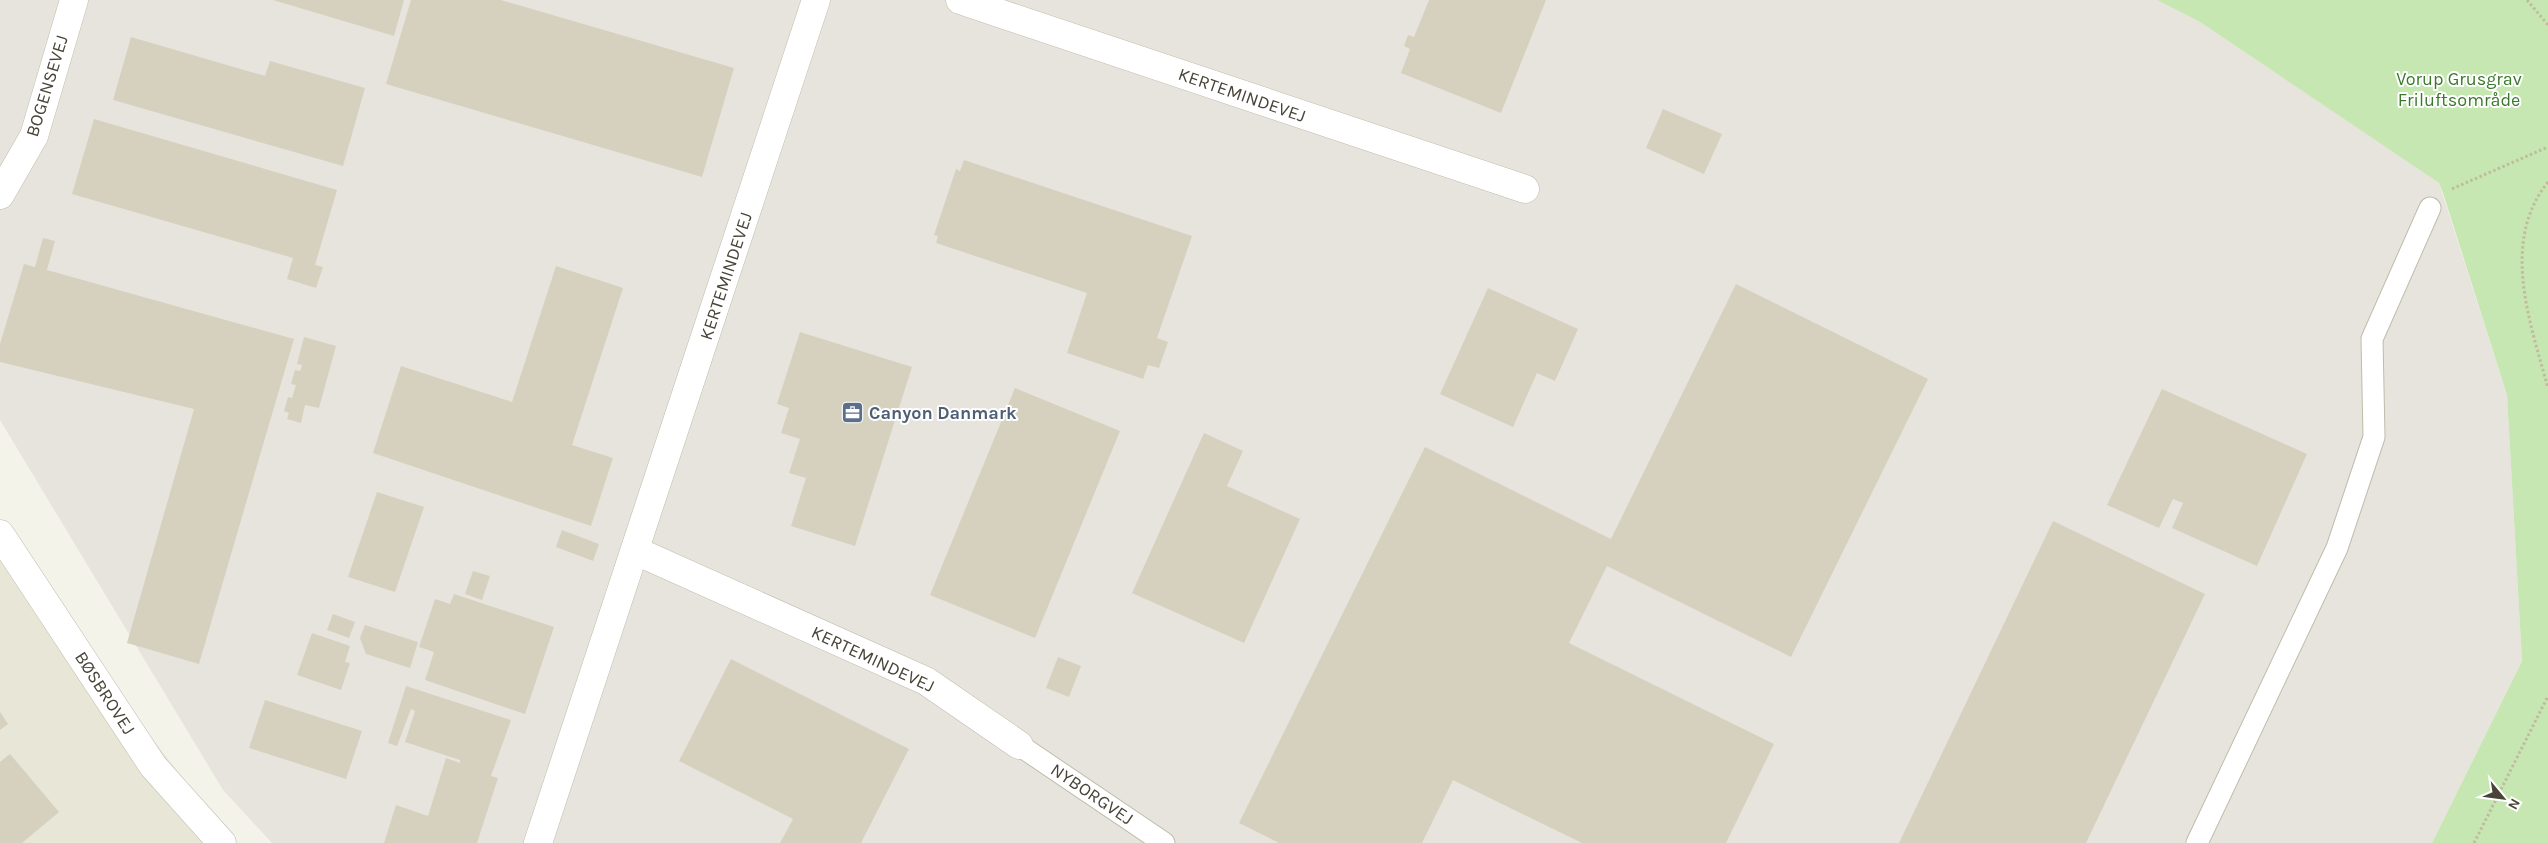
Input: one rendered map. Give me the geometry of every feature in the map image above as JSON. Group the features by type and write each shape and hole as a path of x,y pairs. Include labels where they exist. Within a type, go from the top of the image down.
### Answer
{"street":[{"name":"BOGENSEVEJ","path":"0,195 34,136 74,0"},
{"name":"KERTEMINDEVEJ","path":"538,843 636,551 816,0"},
{"name":"KERTEMINDEVEJ","path":"960,0 1525,189"},
{"name":"BØSBROVEJ","path":"0,534 153,766 222,843"},
{"name":"KERTEMINDEVEJ","path":"636,551 926,681 1019,745"}],"lane":[{"path":"2197,843 2337,548 2374,438 2372,339 2430,208"},
{"name":"NYBORGVEJ","path":"1019,745 1164,843"}],"path":[{"path":"2527,0 2548,25"},
{"path":"2430,208 2443,193 2548,147"},
{"path":"2548,182 2537,196 2522,246 2524,301 2548,388"},
{"path":"2474,843 2548,696"}],"shaded area":[{"path":"0,0 2157,0 2200,22 2439,183 2507,395 2522,661 2432,843 272,843 223,790 0,420"},
{"path":"0,542 233,843 0,843"}],"green space":[{"name":"Vorup Grusgrav Friluftsområde","path":"2157,0 2548,0 2548,843 2432,843 2522,661 2507,395 2439,183 2200,22"}],"building":[{"path":"273,0 404,0 394,36"},
{"path":"411,0 501,0 734,68 702,177 386,84"},
{"path":"1429,0 1546,0 1501,113 1401,73 1410,49 1404,46 1408,35 1414,37"},
{"path":"131,37 265,76 270,61 365,88 343,166 113,100"},
{"path":"1663,109 1722,134 1704,174 1646,148"},
{"path":"94,119 337,190 315,265 323,267 316,288 287,279 293,258 72,194"},
{"path":"964,160 1192,236 1157,338 1168,342 1159,368 1148,365 1143,379 1067,353 1087,293 936,243 938,236 934,235 956,169 960,171"},
{"path":"43,238 55,241 47,270 294,339 199,664 127,643 194,409 0,362 0,344 24,264 35,267"},
{"path":"556,266 623,288 572,445 613,458 591,526 373,453 401,366 512,402"},
{"path":"1736,284 1928,379 1791,657 1607,566 1569,643 1774,744 1726,843 1582,843 1453,780 1422,843 1279,843 1239,823 1425,447 1611,539"},
{"path":"1488,288 1578,329 1555,381 1537,373 1513,427 1440,394"},
{"path":"800,332 912,367 855,546 791,526 806,478 789,473 800,439 781,433 789,408 777,404"},
{"path":"304,337 336,346 319,408 305,405 301,423 287,419 289,413 284,411 288,397 292,398 296,385 291,384 295,370 300,371 302,365 297,364"},
{"path":"1015,388 1120,431 1035,638 930,595"},
{"path":"2162,389 2307,454 2257,566 2172,528 2183,503 2173,499 2159,528 2107,505"},
{"path":"1204,433 1243,451 1227,486 1300,519 1244,643 1132,593"},
{"path":"377,492 424,507 395,592 348,577"},
{"path":"2053,521 2205,594 2086,843 1899,843"},
{"path":"562,530 599,544 593,561 556,547"},
{"path":"473,571 490,576 482,600 465,594"},
{"path":"454,594 554,627 525,714 425,680 434,652 419,647 435,599 450,604"},
{"path":"333,614 355,622 349,638 327,630"},
{"path":"365,625 418,642 410,668 366,654 360,638"},
{"path":"312,633 350,646 345,662 350,663 341,690 297,675"},
{"path":"1058,657 1081,666 1069,697 1046,688"},
{"path":"731,659 909,749 861,843 780,843 793,819 679,761"},
{"path":"406,686 511,720 491,776 498,778 477,843 384,843 396,805 428,816 446,758 460,763 460,760 405,742 415,711 411,709 397,746 388,743"},
{"path":"265,700 362,731 346,779 249,748"},
{"path":"0,712 8,724 0,730"},
{"path":"10,754 59,812 22,843 0,843 0,762"}],"place":[{"name":"Canyon Danmark","path":"853,413"}]}
